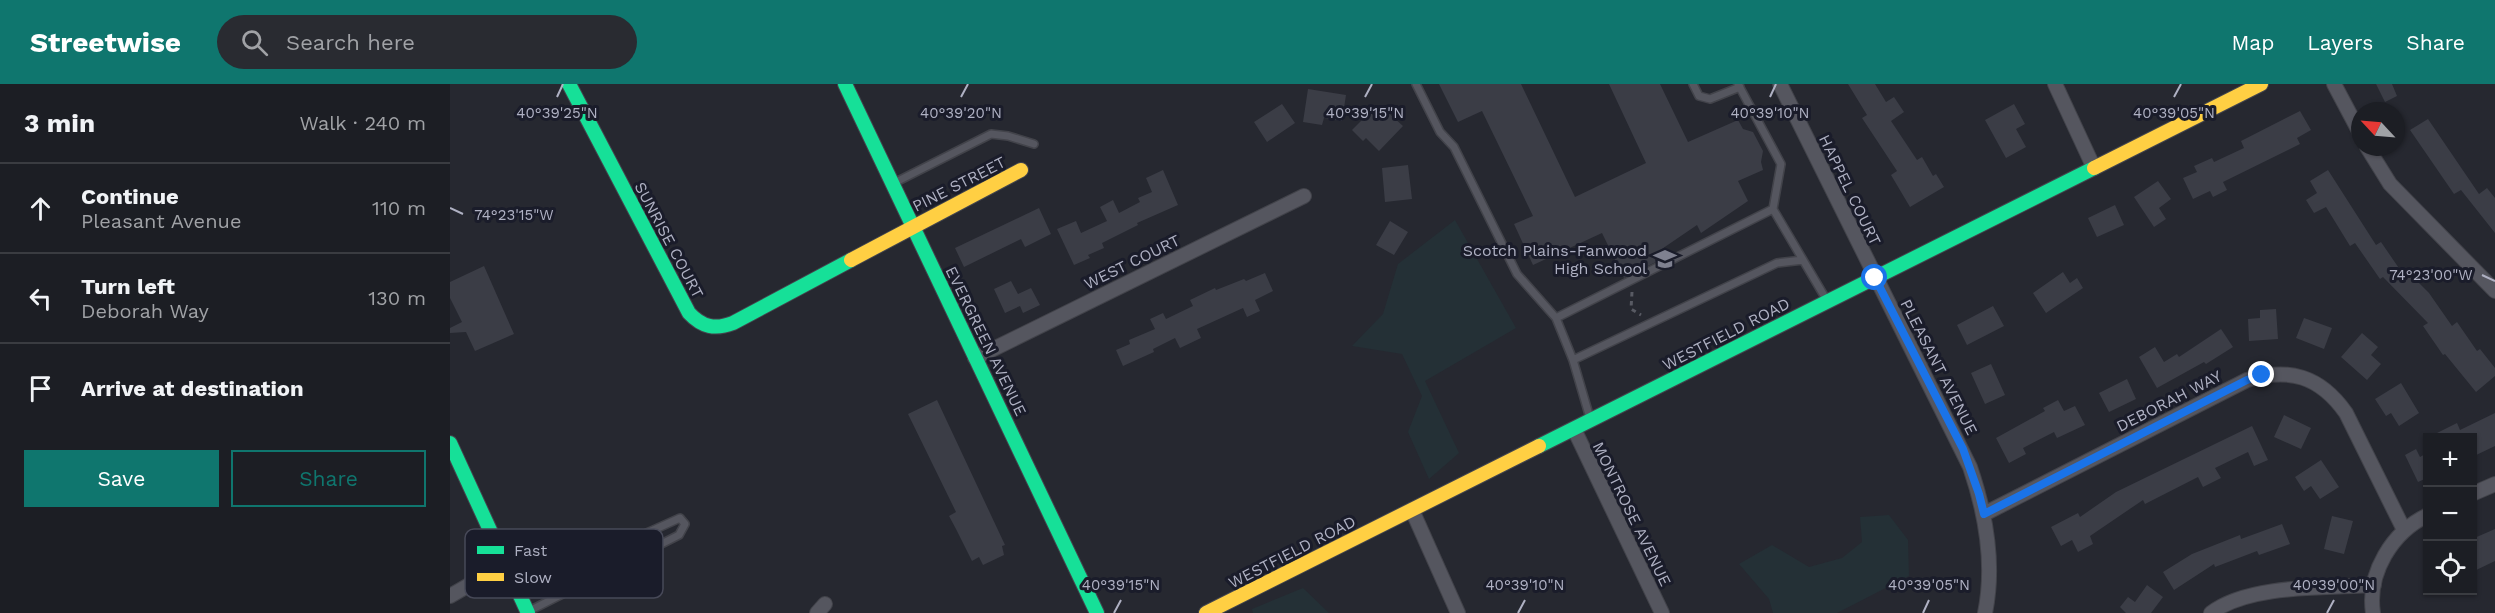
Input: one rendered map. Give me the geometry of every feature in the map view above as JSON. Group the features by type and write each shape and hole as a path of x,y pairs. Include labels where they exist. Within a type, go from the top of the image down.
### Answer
{"street":[{"name":"SUNRISE COURT","path":"569,84 689,314 704,326 714,328 733,323 912,226"},
{"name":"EVERGREEN AVENUE","path":"844,84 1097,613"},
{"name":"HAPPEL COURT","path":"1780,84 1875,278"},
{"path":"2055,84 2094,168"},
{"name":"WESTFIELD ROAD","path":"1206,613 2261,84"},
{"path":"2334,84 2351,116"},
{"path":"2373,156 2390,184 2495,291"},
{"name":"PINE STREET","path":"912,226 1021,170"},
{"name":"WEST COURT","path":"975,358 1304,195"},
{"name":"PLEASANT AVENUE","path":"1875,278 1963,449 1979,494 1989,550 1989,579 1985,613"},
{"name":"DEBORAH WAY","path":"1984,514 2247,380 2278,374 2295,375 2310,380 2336,399 2346,413 2404,530"},
{"name":"MONTROSE AVENUE","path":"1574,429 1662,613"},
{"path":"450,443 489,529"},
{"path":"2477,492 2495,484"},
{"path":"1412,510 1458,613"},
{"path":"2373,613 2374,585 2378,569 2387,551 2404,530 2423,517"},
{"path":"2211,613 2228,603 2259,593 2374,585"},
{"path":"450,596 465,587"},
{"path":"521,598 528,613"}],"lane":[{"path":"1416,84 1440,132 1454,147 1517,274 1557,318 1574,360 1590,420"},
{"path":"1693,84 1699,96 1710,99 1739,85 1781,164 1773,209 1827,301"},
{"path":"892,184 991,134 1008,136 1034,144"},
{"path":"1557,318 1773,209"},
{"path":"1574,360 1777,262 1803,260"},
{"path":"656,529 680,518 685,524 679,535 663,543"},
{"path":"528,613 557,598"}],"path":[{"path":"1625,283 1633,293 1631,309 1651,322"}],"shaded area":[{"path":"1455,220 1516,328 1425,381 1459,453 1429,479 1408,432 1422,396 1402,354 1352,346 1383,314 1398,264"},
{"path":"1889,515 1908,540 1909,576 1837,613 1773,613 1769,599 1739,564 1772,545 1809,567 1842,558 1862,542 1860,517"},
{"path":"1303,588 1329,613 1253,613 1252,609"}],"building":[{"path":"1439,84 1521,84 1575,197 1646,163 1609,84 1660,84 1688,142 1738,120 1743,129 1753,132 1763,151 1761,162 1763,170 1738,181 1748,201 1701,233 1697,225 1653,255 1656,262 1624,278 1602,233 1533,265 1514,224 1533,216 1482,111 1458,122"},
{"path":"1848,84 1875,84 1886,102 1894,97 1904,112 1891,121 1917,160 1922,157 1933,176 1936,174 1944,187 1910,207 1891,175 1897,171 1862,118 1867,115"},
{"path":"2376,84 2392,84 2397,96 2385,102"},
{"path":"1308,89 1346,95 1342,121 1324,118 1322,125 1303,122"},
{"path":"1282,104 1295,123 1267,142 1254,122"},
{"path":"2014,104 2025,124 2016,129 2026,147 2006,158 1985,120"},
{"path":"1383,108 1403,126 1379,151 1366,138 1363,141 1352,130 1370,112 1375,117"},
{"path":"2300,111 2311,130 2297,138 2300,144 2223,182 2227,190 2213,197 2210,191 2193,199 2183,178 2197,172 2194,166 2212,158 2214,162 2244,148 2241,141"},
{"path":"2428,119 2479,194 2487,188 2495,198 2495,233 2461,190 2454,194 2410,130"},
{"path":"1408,165 1412,199 1385,202 1382,168"},
{"path":"1163,170 1178,205 1137,223 1138,225 1102,243 1104,248 1074,265 1057,229 1076,221 1081,233 1107,221 1100,207 1113,200 1119,213 1140,202 1138,198 1152,192 1146,178"},
{"path":"2328,170 2376,245 2381,242 2405,277 2409,273 2429,293 2452,326 2457,322 2477,351 2480,349 2495,368 2495,376 2476,392 2445,354 2443,355 2423,326 2428,323 2383,277 2380,279 2355,243 2350,246 2326,207 2314,213 2306,200 2317,193 2310,181"},
{"path":"2158,181 2171,199 2159,208 2166,219 2154,227 2134,197"},
{"path":"2115,205 2124,225 2097,237 2088,218"},
{"path":"1039,208 1051,234 1025,247 1021,239 964,267 955,248"},
{"path":"1390,221 1408,232 1394,255 1376,245"},
{"path":"484,266 514,334 475,351 466,332 450,333 450,328 462,322 450,298 450,282"},
{"path":"2063,272 2070,283 2077,278 2083,288 2046,313 2033,293"},
{"path":"1265,273 1273,291 1255,300 1260,311 1247,317 1243,308 1197,329 1201,338 1180,348 1175,338 1153,349 1154,352 1123,366 1116,350 1130,344 1129,340 1155,329 1150,319 1163,313 1166,319 1193,306 1190,300 1215,288 1216,290 1244,279 1246,281"},
{"path":"1011,281 1018,294 1031,288 1040,305 1023,313 1020,306 1005,313 994,289"},
{"path":"1993,306 2004,326 1967,345 1957,325"},
{"path":"2276,309 2278,339 2249,341 2248,319 2260,318 2260,310"},
{"path":"2304,318 2332,328 2324,349 2296,338"},
{"path":"2221,329 2233,347 2206,364 2204,362 2157,388 2139,357 2155,347 2164,362 2177,354 2179,357"},
{"path":"2362,333 2378,347 2371,355 2381,364 2367,380 2341,357"},
{"path":"1991,364 2005,395 1985,404 1971,373"},
{"path":"2127,379 2136,399 2109,412 2099,393"},
{"path":"2401,383 2419,413 2399,426 2391,413 2386,416 2375,399"},
{"path":"937,400 1005,545 1002,546 1004,555 983,565 979,557 972,561 949,516 956,512 908,414"},
{"path":"2058,400 2064,411 2075,406 2085,425 2057,438 2054,432 2023,448 2026,454 2009,463 1996,438 2045,411 2043,408"},
{"path":"2495,413 2495,446 2477,455 2477,433 2437,433 2457,423 2460,430"},
{"path":"2284,415 2311,428 2301,449 2274,437"},
{"path":"2252,426 2268,460 2254,466 2248,452 2215,468 2221,478 2203,487 2198,477 2145,504 2143,500 2090,536 2093,544 2078,552 2072,540 2061,546 2051,527 2078,513 2080,517 2116,492"},
{"path":"2416,449 2420,457 2423,455 2423,480 2418,482 2405,455"},
{"path":"2321,460 2339,487 2320,499 2311,486 2304,491 2295,477"},
{"path":"2332,516 2353,521 2344,554 2324,549"},
{"path":"2282,524 2290,544 2259,555 2257,551 2215,567 2214,564 2174,590 2163,572 2192,554 2240,535 2241,539"},
{"path":"2495,529 2495,561 2477,570 2477,541 2477,537"},
{"path":"2147,585 2163,597 2151,613 2126,613 2120,607 2128,597 2135,602"}],"traffic: fast":[{"path":"569,84 689,313 699,321 715,327 733,323 851,260"},
{"path":"845,84 1097,613"},
{"path":"1539,446 2094,168"},
{"path":"450,443 489,529"},
{"path":"521,598 528,613"}],"traffic: slow":[{"path":"2094,168 2261,84"},
{"path":"851,260 1021,170"},
{"path":"1206,613 1539,446"}],"place":[{"name":"Scotch Plains-Fanwood High School","path":"1665,259"}],"route":[{"path":"1875,278 1963,449 1984,514 2247,380 2262,375"}]}
